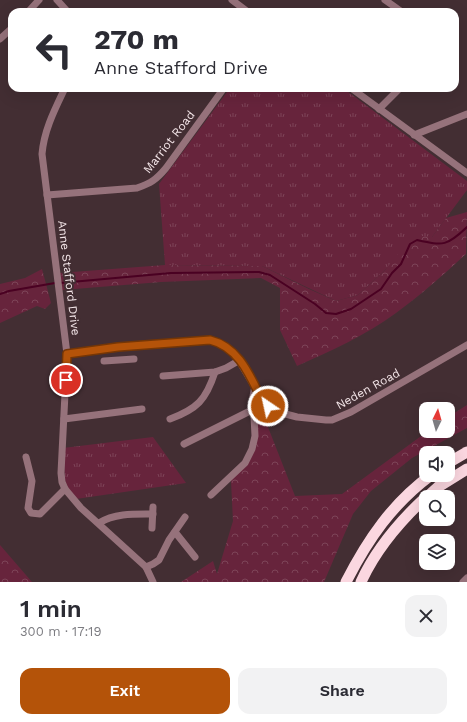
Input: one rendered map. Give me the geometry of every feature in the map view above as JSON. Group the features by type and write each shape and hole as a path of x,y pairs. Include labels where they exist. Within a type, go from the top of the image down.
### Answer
{"highway":[{"path":"455,459 467,452"},
{"path":"434,490 467,469"},
{"path":"346,582 364,548 380,524 398,503 423,482"},
{"path":"360,582 378,550 404,517 419,503"}],"street":[{"path":"32,8 39,0"},
{"path":"57,0 64,8"},
{"path":"232,0 243,8"},
{"path":"386,0 397,8"},
{"path":"0,39 8,32"},
{"name":"Anne Stafford Drive","path":"63,92 44,138 42,154 67,354 61,467 62,482 65,489 81,508 146,567 153,582"},
{"name":"Marriot Road","path":"47,195 137,188 150,184 158,178 166,168 221,92"},
{"path":"356,92 467,173"},
{"path":"379,109 396,92"},
{"path":"414,135 467,114"},
{"name":"Neden Road","path":"67,354 118,347 210,340 229,349 240,360 262,400 274,411 292,416 318,420 332,420 351,412 467,345"},
{"path":"118,347 121,359"},
{"path":"104,361 134,359"},
{"path":"163,376 216,372 240,360"},
{"path":"170,419 191,410 201,401 216,372"},
{"path":"211,495 249,458 254,442 253,396 255,386"},
{"path":"64,419 142,409"},
{"path":"184,444 254,409"},
{"path":"26,457 32,481 28,508 30,513 40,514 65,489"},
{"path":"99,523 123,515 153,511 152,528"},
{"path":"146,567 159,560 169,540 184,518"},
{"path":"175,532 195,557"},
{"path":"463,582 467,578"}],"green space":[{"path":"227,92 348,92 467,181 467,190 432,237 386,269 358,295 336,301 262,266 165,265 159,184"},
{"path":"467,212 466,254 458,262 385,321 348,342 297,366 280,330 280,288 261,278 161,282 62,290 59,273 165,265 262,266 336,301 358,295 386,269 413,235 432,237 446,218"},
{"path":"42,269 51,303 45,309 37,306 0,323 0,284 25,278"},
{"path":"467,405 467,428 455,435 455,413"},
{"path":"254,409 266,422 295,496 342,494 419,438 449,438 434,446 419,446 419,454 412,458 371,491 353,514 324,582 181,582 213,561 217,574 233,521 231,481 251,446"},
{"path":"153,437 186,483 76,499 68,489 65,480 63,448"},
{"path":"0,545 32,582 0,582"}],"waterway":[{"path":"60,283 171,273 259,272 270,275 315,304 326,313 336,314 351,309 381,289 392,273 401,264 410,244 417,240 439,244 445,243 455,238 467,227"},
{"path":"0,294 55,283"}],"route":[{"path":"66,380 67,354 118,347 210,340 223,345 235,354 240,360 262,400 268,406"}]}
